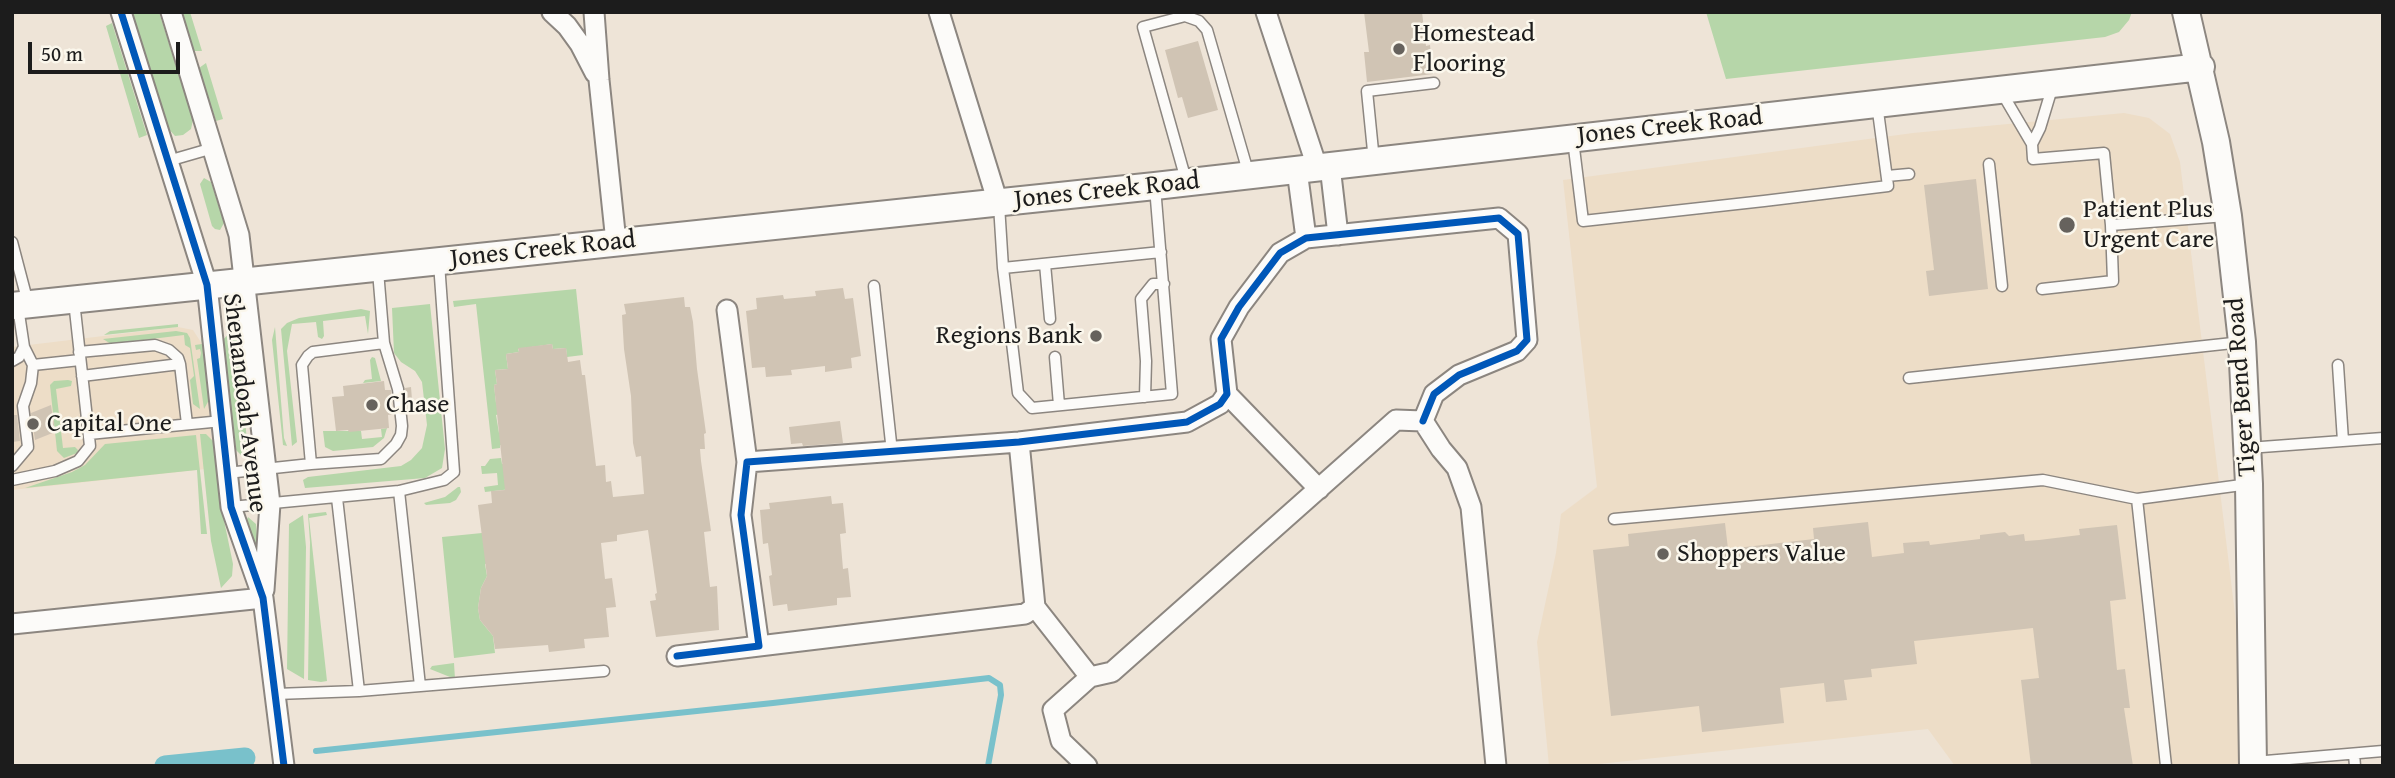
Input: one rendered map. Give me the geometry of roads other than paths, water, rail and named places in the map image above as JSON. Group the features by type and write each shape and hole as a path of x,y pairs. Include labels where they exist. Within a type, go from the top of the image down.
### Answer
{"main road":[{"name":"Tiger Bend Road","path":"2186,12 2201,68 2228,216 2242,342 2249,484 2253,764"},
{"name":"Jones Creek Road","path":"20,306 1155,186 2201,68"}],"street":[{"name":"Shenandoah Avenue","path":"121,12 208,285 231,507 263,598 284,766"},
{"name":"Shenandoah Avenue","path":"171,12 239,235 270,503 263,598"},
{"path":"552,12 580,44 599,80"},
{"path":"594,12 616,242"},
{"path":"939,12 998,202"},
{"path":"1266,12 1338,235"},
{"path":"1306,238 1315,168"},
{"path":"1318,489 1227,394 1222,339 1239,307 1280,253 1306,238 1499,218 1518,234 1527,340 1517,351 1459,375 1434,394 1423,421"},
{"path":"727,310 747,462 741,515 759,646"},
{"path":"747,462 1019,442 1187,422 1220,404 1227,394"},
{"path":"1087,766 1061,741 1053,710 1090,677 1112,672 1396,419 1423,421 1457,468 1471,507 1496,766"},
{"path":"1019,442 1035,607 1090,677"},
{"path":"12,624 263,598"},
{"path":"677,656 1026,614 1035,607"}],"lane":[{"path":"1187,182 1143,27 1178,17 1192,17 1207,30 1250,175"},
{"path":"1374,161 1367,91 1434,83"},
{"path":"2032,144 2040,128 2053,84"},
{"path":"2001,90 2032,144 2033,159 2104,153 2113,281 2042,289"},
{"path":"1573,138 1583,221 1888,186 1877,104"},
{"path":"168,161 213,148"},
{"path":"1989,164 2002,286"},
{"path":"1886,176 1909,174"},
{"path":"998,202 1018,393 1032,408 1144,397 1172,394 1155,186"},
{"path":"2111,225 2228,216"},
{"path":"12,242 24,347 33,365 31,383 23,407 29,447 12,466"},
{"path":"1003,268 1161,252"},
{"path":"231,507 399,491 444,480 454,472 439,261"},
{"path":"1045,264 1050,319"},
{"path":"228,473 381,459 396,444 402,426 398,388 384,343 377,268"},
{"path":"1144,397 1146,361 1141,299 1153,284 1164,284"},
{"path":"874,286 892,452"},
{"path":"12,481 55,471 78,461 90,446 74,300"},
{"path":"1909,377 2242,342"},
{"path":"311,464 301,368 304,360 313,352 384,343"},
{"path":"33,365 155,345 170,350 180,364 187,424"},
{"path":"12,361 19,357 24,347"},
{"path":"1055,357 1059,405"},
{"path":"82,376 180,364"},
{"path":"2338,365 2343,441"},
{"path":"89,434 222,421"},
{"path":"2248,448 2383,438"},
{"path":"1615,519 2043,480 2137,499 2249,484"},
{"path":"399,491 420,686"},
{"path":"337,498 359,691"},
{"path":"2137,499 2166,766"},
{"path":"276,694 359,691 604,671"},
{"path":"2253,764 2383,751"},
{"path":"2354,754 2355,766"}],"waterway":[{"path":"316,751 989,678 1000,685 1001,695 988,766"},
{"path":"165,766 245,758"}],"place":[{"name":"Homestead Flooring","path":"1399,49"},
{"name":"Patient Plus Urgent Care","path":"2067,225"},
{"name":"Regions Bank","path":"1096,336"},
{"name":"Chase","path":"372,405"},
{"name":"Capital One","path":"33,424"},
{"name":"Shoppers Value","path":"1663,554"}]}
